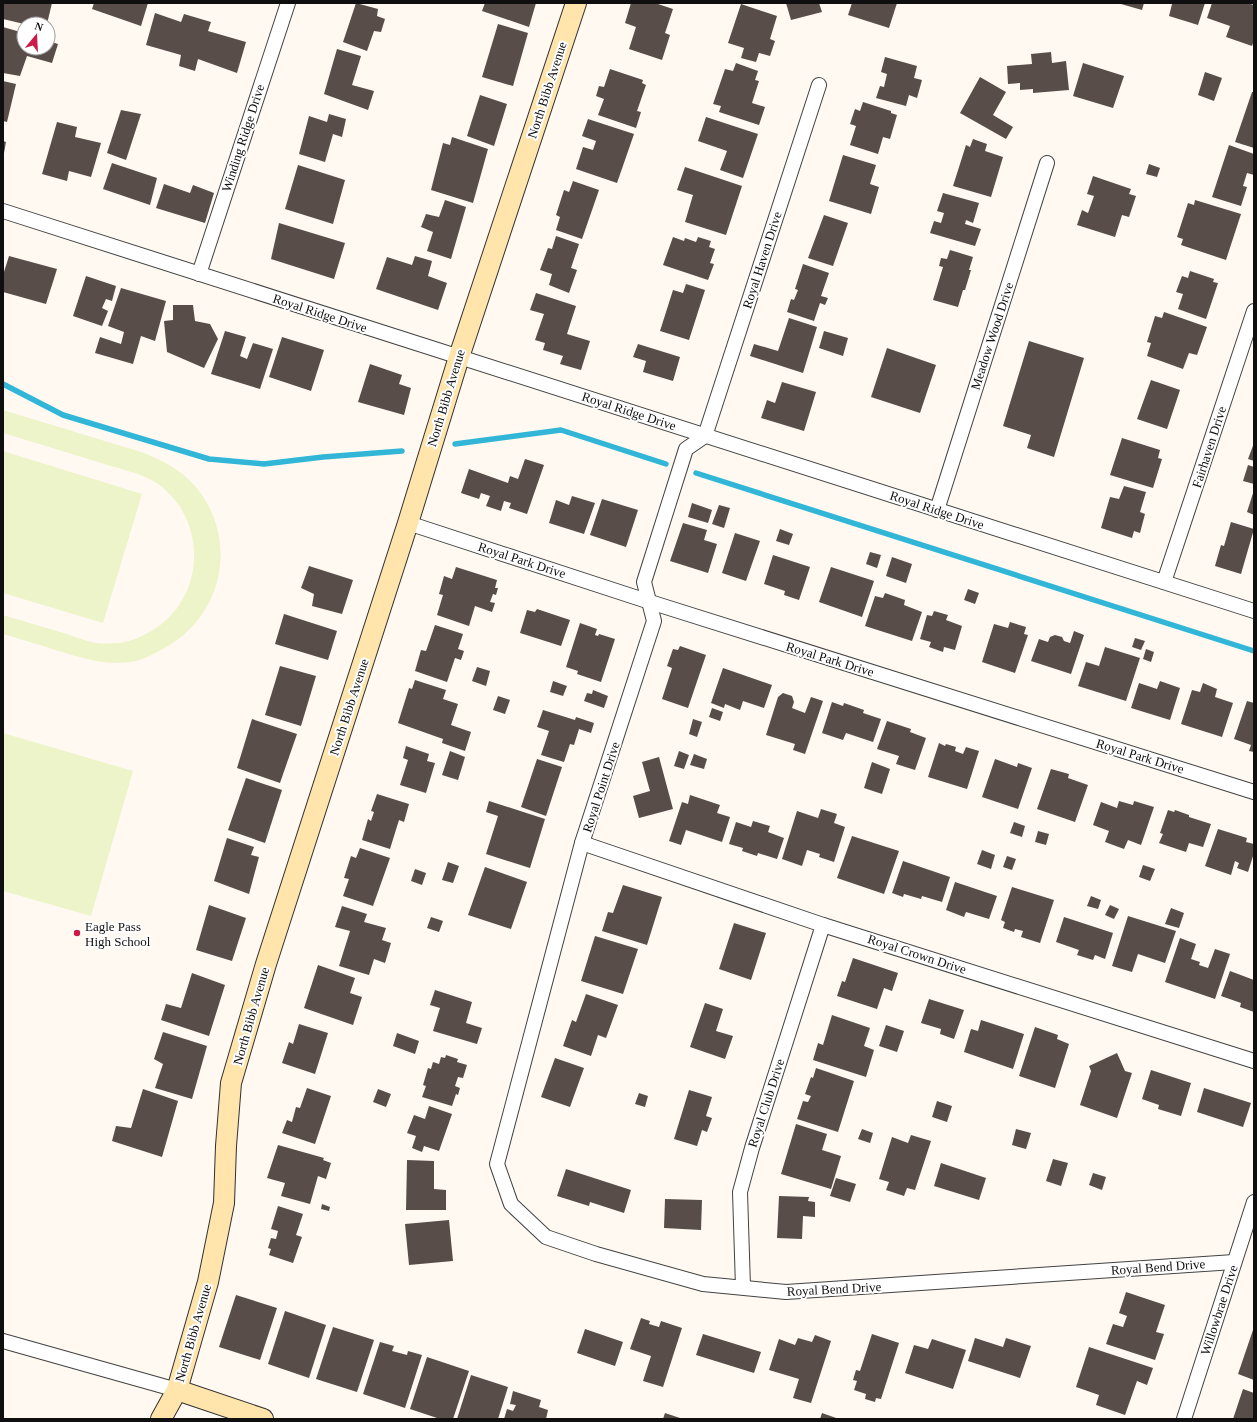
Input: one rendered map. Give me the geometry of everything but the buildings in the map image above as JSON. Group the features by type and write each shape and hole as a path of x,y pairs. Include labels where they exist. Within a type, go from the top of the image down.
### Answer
{"main road":[{"name":"North Bibb Avenue","path":"161,1419 177,1390 208,1282 224,1203 226,1146 231,1083 266,964 408,523 459,357 576,3"},
{"path":"177,1390 263,1419"}],"street":[{"name":"Winding Ridge Drive","path":"199,274 286,4"},
{"name":"Royal Haven Drive","path":"705,436 819,85"},
{"name":"Meadow Wood Drive","path":"937,510 1048,163"},
{"name":"Royal Ridge Drive","path":"3,211 1254,611"},
{"name":"Fairhaven Drive","path":"1164,582 1254,311"},
{"name":"Royal Point Drive","path":"502,1150 582,843 654,622 644,582 686,449 705,436"},
{"name":"Royal Park Drive","path":"408,523 650,602 1254,792"},
{"name":"Royal Crown Drive","path":"582,843 824,924 1254,1061"},
{"name":"Royal Club Drive","path":"743,1287 740,1192 752,1148 824,924"},
{"name":"Royal Bend Drive","path":"502,1150 497,1164 511,1204 546,1237 596,1254 703,1284 786,1292 1234,1262"},
{"name":"Willowbrae Drive","path":"1184,1419 1254,1202"},
{"path":"3,1341 177,1390"}],"green space":[{"path":"3,410 141,452 175,469 190,480 196,487 213,516 219,537 221,559 217,581 210,601 198,620 183,636 163,649 143,659 125,663 115,663 85,659 3,634 3,615 96,643 120,643 134,639 156,628 172,614 184,596 192,577 194,557 192,536 185,517 174,499 158,484 152,480 131,472 3,433"},
{"path":"3,451 142,494 103,623 3,593"},
{"path":"3,733 133,771 91,916 3,891"}],"waterway":[{"path":"3,384 63,415 209,459 264,464 323,457 402,451"},
{"path":"455,444 561,430 666,464"},
{"path":"696,473 1254,651"}],"place":[{"name":"Eagle Pass High School","path":"77,933"}]}
